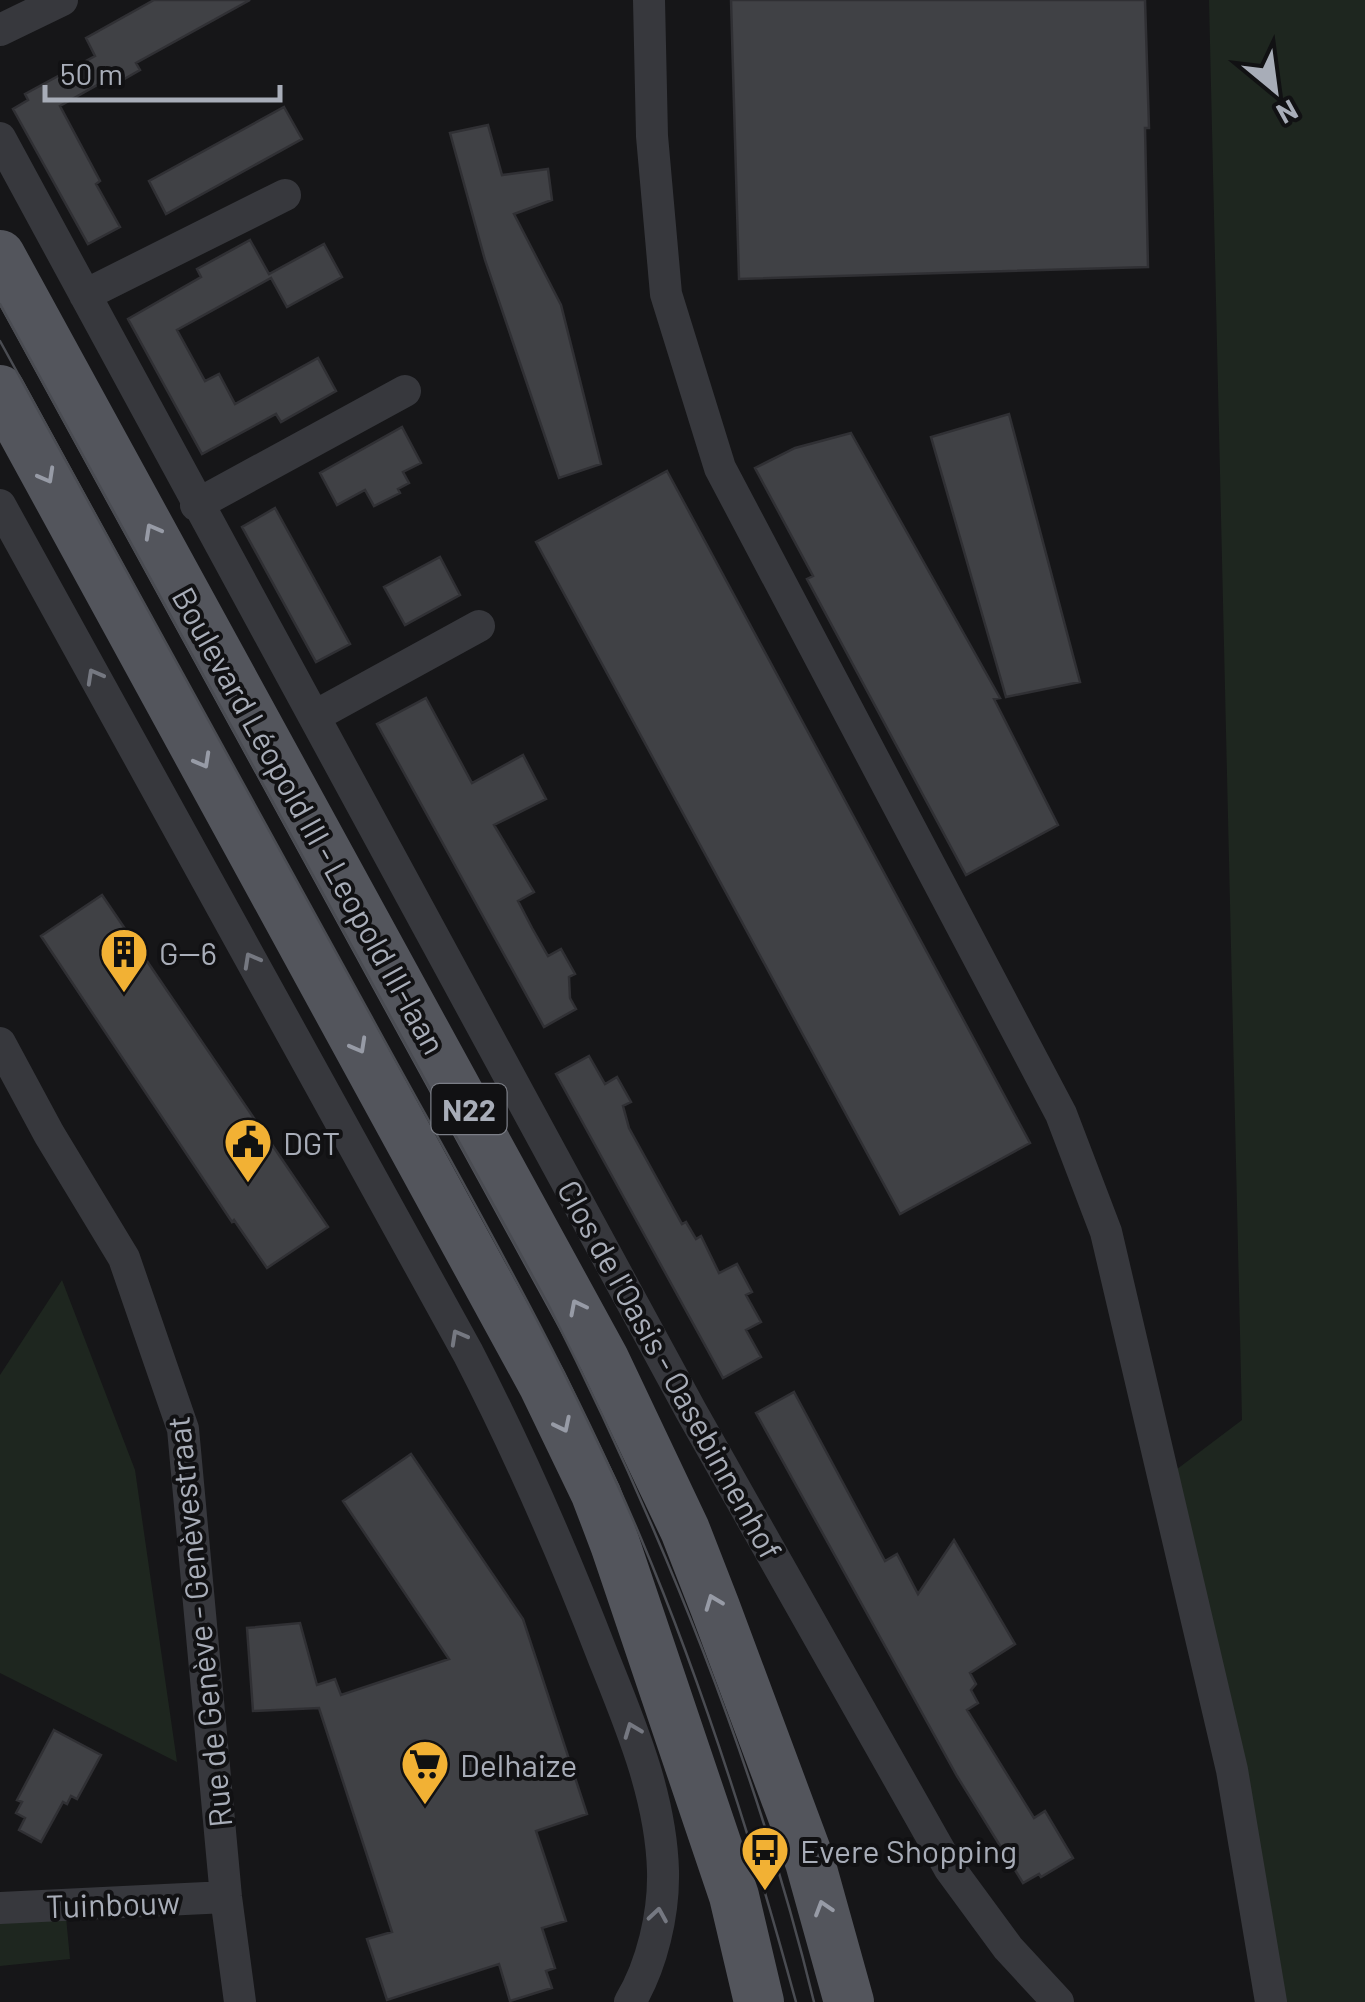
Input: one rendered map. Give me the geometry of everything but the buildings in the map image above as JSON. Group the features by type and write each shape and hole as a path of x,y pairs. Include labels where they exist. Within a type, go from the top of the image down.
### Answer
{"main road":[{"name":"Boulevard Léopold III - Leopold III-laan","path":"0,255 604,1358 685,1530 715,1606 810,1862 849,2002"},
{"name":"Boulevard Léopold III - Leopold III-laan","path":"0,390 514,1331 589,1479 615,1544 734,1896 760,2002"}],"street":[{"path":"0,30 62,0"},
{"path":"649,0 652,136 666,294 720,468 1061,1114 1106,1232 1232,1770 1271,2002"},
{"name":"Clos de l'Oasis - Oasebinnenhof","path":"0,138 682,1394 950,1868 1008,1948 1058,2002"},
{"path":"85,295 285,196"},
{"path":"196,504 405,391"},
{"path":"0,506 468,1354 583,1605 642,1756 663,1871 650,1956 630,2002"},
{"path":"315,716 479,626"},
{"name":"Rue de Genève - Genèvestraat","path":"0,1043 49,1134 124,1258 183,1429 226,1897 240,2002"},
{"name":"Tuinbouw","path":"0,1908 226,1897"}],"shaded area":[{"path":"1209,0 1365,0 1365,2002 1282,2002 1160,1482 1242,1420"},
{"path":"62,1280 135,1470 177,1762 0,1673 0,1375"},
{"path":"66,1917 70,1959 0,1966 0,1919"}],"tram line":[{"path":"0,304 549,1306 590,1390 667,1560 734,1734 790,1911 814,2002"},
{"path":"0,341 480,1214 580,1405 640,1536 706,1708 745,1825 796,2002"}],"place":[{"name":"G--6","path":"124,994"},
{"name":"DGT","path":"248,1184"},
{"name":"Delhaize","path":"425,1806"},
{"name":"Evere Shopping","path":"765,1892"}]}
